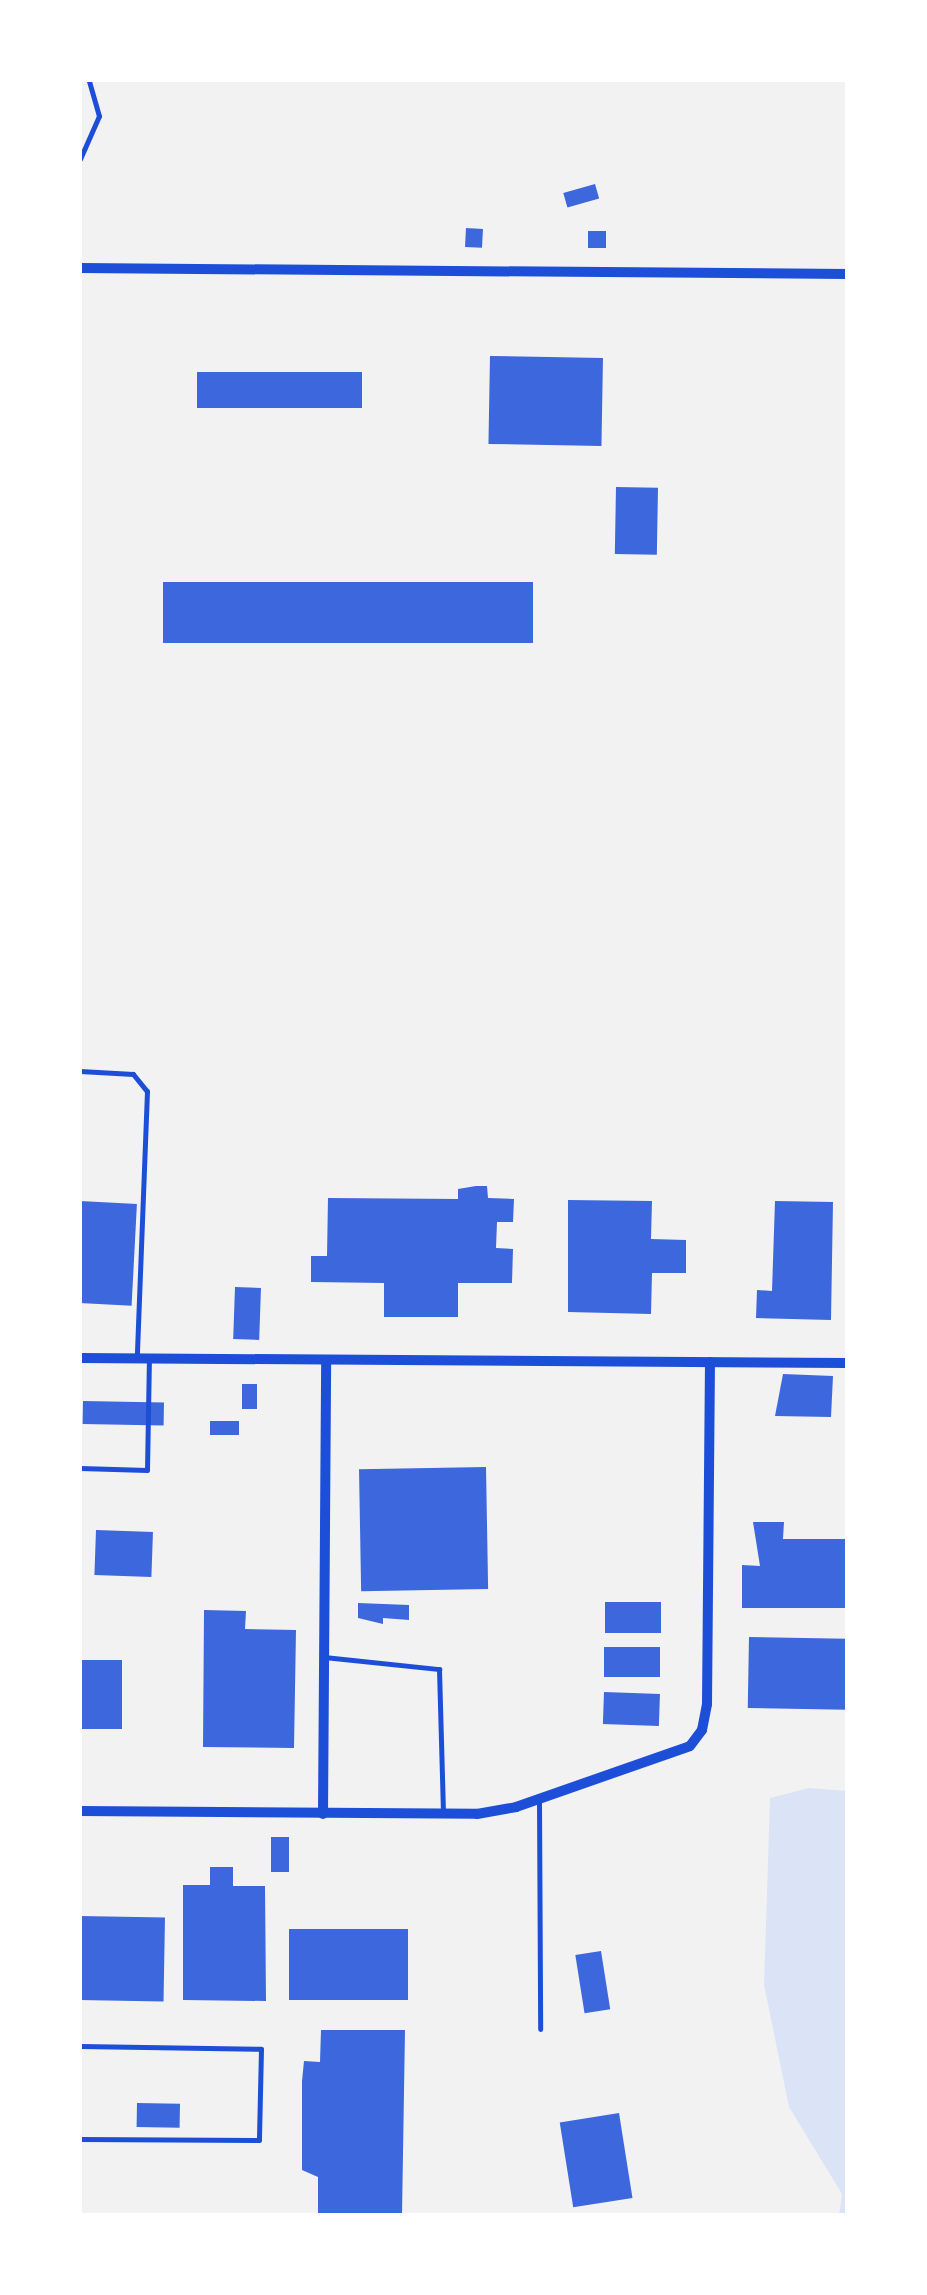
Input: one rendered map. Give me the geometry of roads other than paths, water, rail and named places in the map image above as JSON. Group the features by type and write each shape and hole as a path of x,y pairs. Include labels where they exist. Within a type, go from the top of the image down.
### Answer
{"street":[{"path":"80,268 847,274"},
{"path":"80,1358 847,1364"},
{"path":"324,1814 326,1360"},
{"path":"80,1811 493,1812 671,1756 702,1730 710,1362"}],"lane":[{"path":"80,159 99,116 89,80"},
{"path":"80,1071 133,1074 147,1091 143,1358 146,1470 80,1468"},
{"path":"324,1658 438,1669 443,1814"},
{"path":"539,1799 540,2029"},
{"path":"80,2046 261,2048 259,2140 80,2139"}]}
